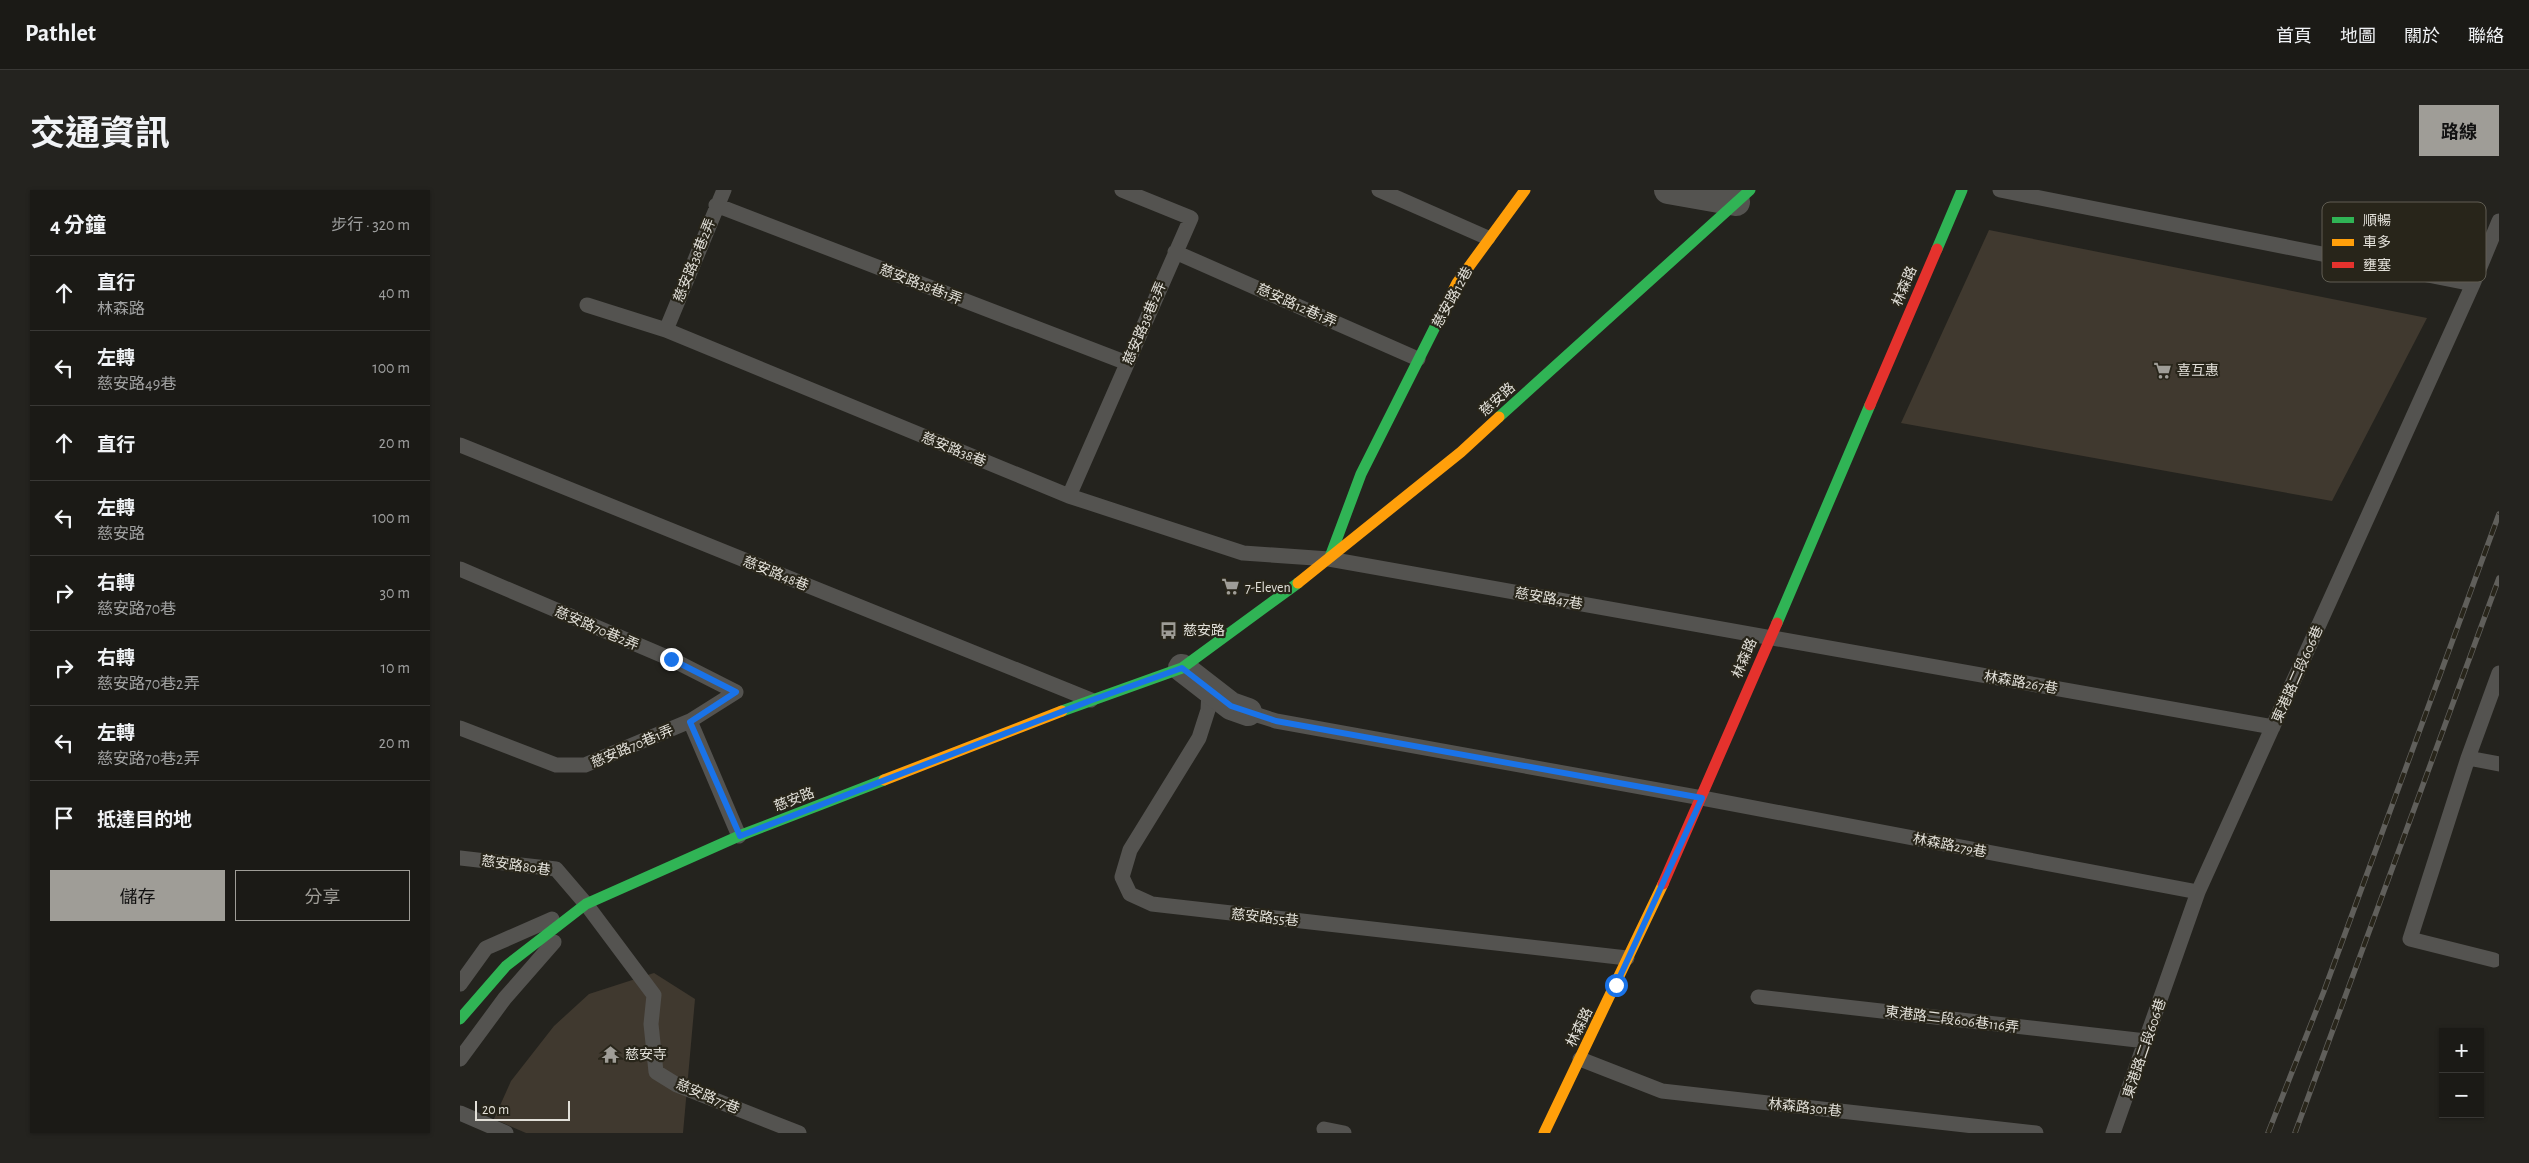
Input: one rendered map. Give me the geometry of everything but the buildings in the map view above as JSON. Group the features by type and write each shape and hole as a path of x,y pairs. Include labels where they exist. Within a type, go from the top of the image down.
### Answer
{"street":[{"name":"慈安路12巷","path":"1329,559 1362,474 1457,283 1488,238 1525,190"},
{"path":"1668,190 1743,196"},
{"name":"林森路","path":"1544,1133 1702,798 1769,637 1962,190"},
{"name":"慈安路","path":"460,1019 506,966 586,904 740,836 1092,700 1182,668 1276,601 1461,452 1743,196"},
{"path":"1182,668 1208,691 1231,706 1248,712"}],"lane":[{"name":"慈安路38巷2弄","path":"666,330 716,205 724,190"},
{"name":"慈安路38巷2弄","path":"1068,496 1191,218 1122,190"},
{"path":"1379,190 1488,238"},
{"path":"2000,190 2322,254"},
{"name":"慈安路38巷1弄","path":"716,205 1127,363"},
{"name":"東港路二段606巷","path":"2486,252 2499,221"},
{"name":"慈安路12巷1弄","path":"1175,252 1418,359"},
{"path":"2463,282 2473,284"},
{"name":"東港路二段606巷","path":"2113,1133 2198,892 2473,284"},
{"name":"慈安路38巷","path":"587,305 666,330 1068,496 1243,553 1329,559"},
{"name":"慈安路48巷","path":"460,445 1092,700"},
{"name":"慈安路47巷","path":"1329,559 1769,637"},
{"name":"慈安路70巷2弄","path":"460,569 671,659 736,692 690,722"},
{"name":"林森路267巷","path":"1769,637 2273,727"},
{"path":"2494,960 2410,940 2468,758 2499,673"},
{"name":"慈安路55巷","path":"1208,691 1208,710 1199,738 1130,850 1122,877 1130,894 1152,904 1627,958"},
{"name":"林森路279巷","path":"1248,712 1276,721 1702,798 2198,892"},
{"path":"690,722 740,836"},
{"name":"慈安路70巷1弄","path":"460,728 556,765 585,765 690,722"},
{"path":"2468,758 2499,764"},
{"name":"慈安路80巷","path":"460,858 556,869 586,904"},
{"path":"460,984 486,948 586,904"},
{"path":"460,1059 505,998 586,904"},
{"name":"慈安路77巷","path":"586,904 654,995 651,1024 656,1072 677,1085 799,1133"},
{"name":"東港路二段606巷116弄","path":"1758,997 2146,1041"},
{"name":"林森路301巷","path":"1580,1059 1662,1091 2036,1133"},
{"path":"460,1113 506,1133"},
{"path":"1324,1129 1344,1133"}],"railway":[{"path":"2268,1133 2324,991 2499,514"},
{"path":"2295,1133 2499,578"}],"traffic: fast":[{"path":"1499,417 1750,190"},
{"path":"1937,249 1962,190"},
{"path":"1330,557 1361,474 1446,305"},
{"path":"1777,623 1870,405"},
{"path":"1062,711 1182,668 1298,583"},
{"path":"460,1019 506,966 586,904 739,836 884,780"}],"traffic: slow":[{"path":"1446,305 1457,283 1525,190"},
{"path":"1298,583 1461,452 1499,417"},
{"path":"884,780 1062,711"},
{"path":"1544,1133 1663,884"}],"traffic: jam":[{"path":"1870,405 1937,249"},
{"path":"1663,884 1777,623"}],"place":[{"name":"喜互惠","path":"2163,370"},
{"name":"7-Eleven","path":"1231,587"},
{"name":"慈安路","path":"1169,630"},
{"name":"慈安寺","path":"611,1054"}],"route":[{"path":"671,659 736,692 690,722 740,836 1092,700 1182,668 1208,691 1231,706 1276,721 1702,798 1616,985"}]}
